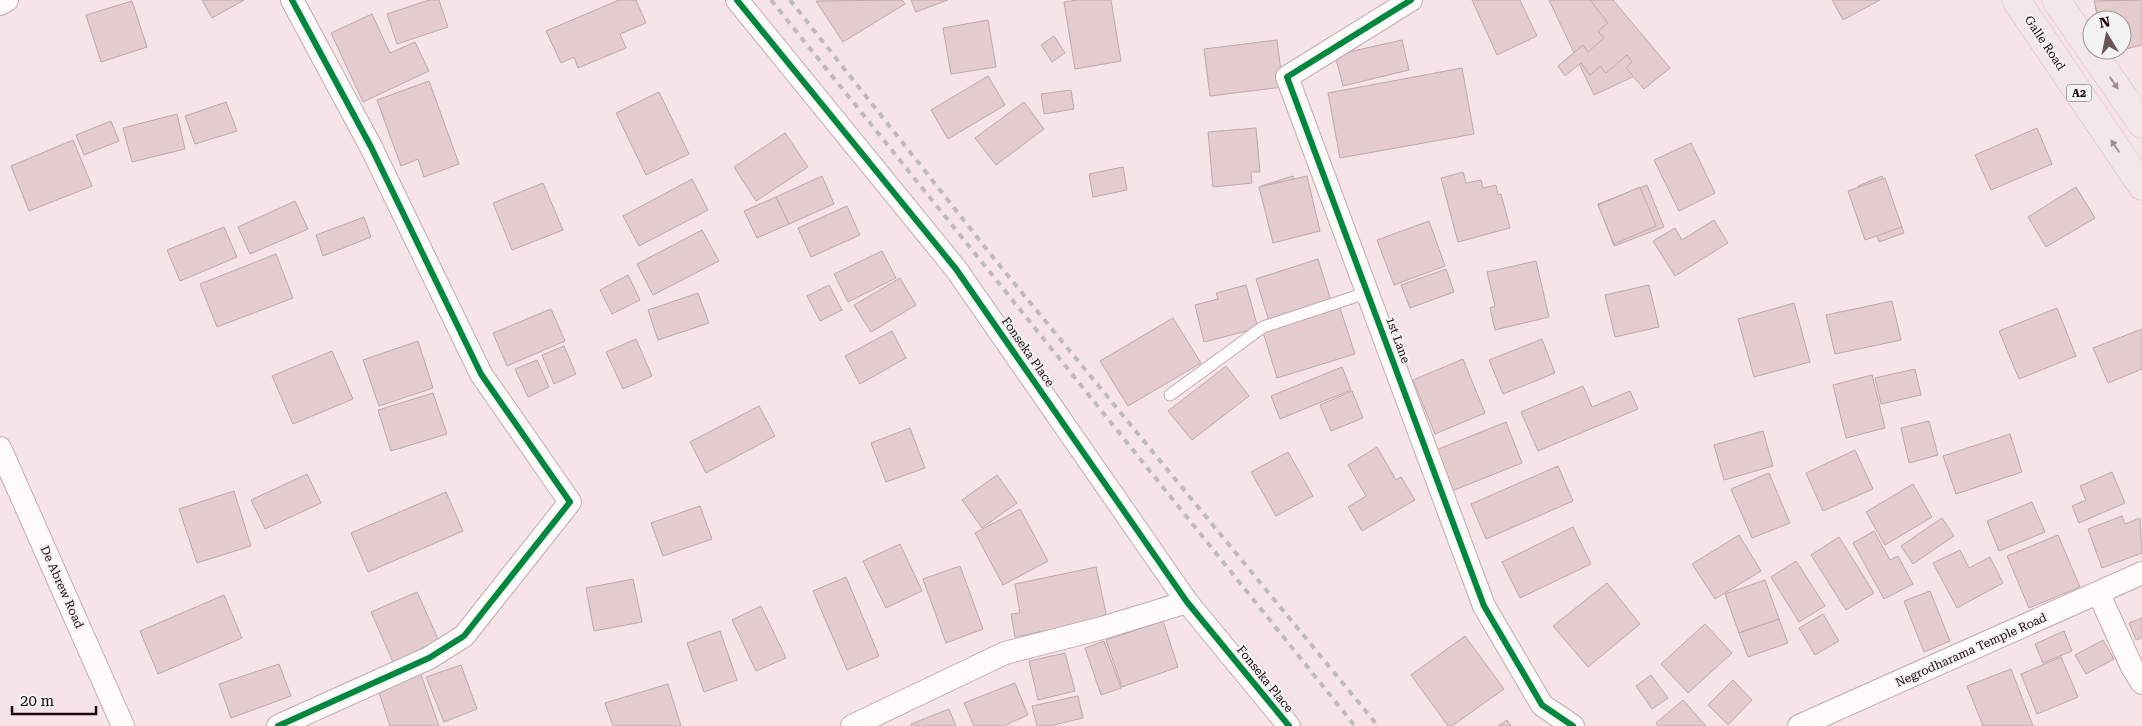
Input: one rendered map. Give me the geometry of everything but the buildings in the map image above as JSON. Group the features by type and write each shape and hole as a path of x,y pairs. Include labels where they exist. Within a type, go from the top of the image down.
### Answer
{"highway":[{"name":"Galle Road","path":"2016,0 2142,186"},
{"path":"2056,0 2142,124"}],"street":[{"path":"0,4 7,0"},
{"path":"278,726 429,658 464,636 570,502 482,374 371,148 292,0"},
{"name":"Fonseka Place","path":"737,0 956,269 1188,602 1289,726"},
{"name":"1st Lane","path":"1410,0 1287,77 1369,292 1484,606 1542,705 1573,726"},
{"name":"De Abrew Road","path":"0,448 123,726"},
{"name":"Negrodharama Temple Road","path":"1799,726 2099,594 2142,573"},
{"path":"2099,594 2132,667 2142,683"},
{"path":"852,726 1005,653 1102,628 1188,602"}],"lane":[{"path":"1170,395 1264,327 1369,292"}],"railway":[{"path":"771,0 1355,726"},
{"path":"790,0 996,261 1378,726"}],"cycle path":[{"path":"278,726 429,658 464,636 570,502 481,374 371,147 292,0"},
{"path":"737,0 956,269 1187,602 1289,726"},
{"path":"1411,0 1287,77 1484,606 1542,705 1573,726"}]}
